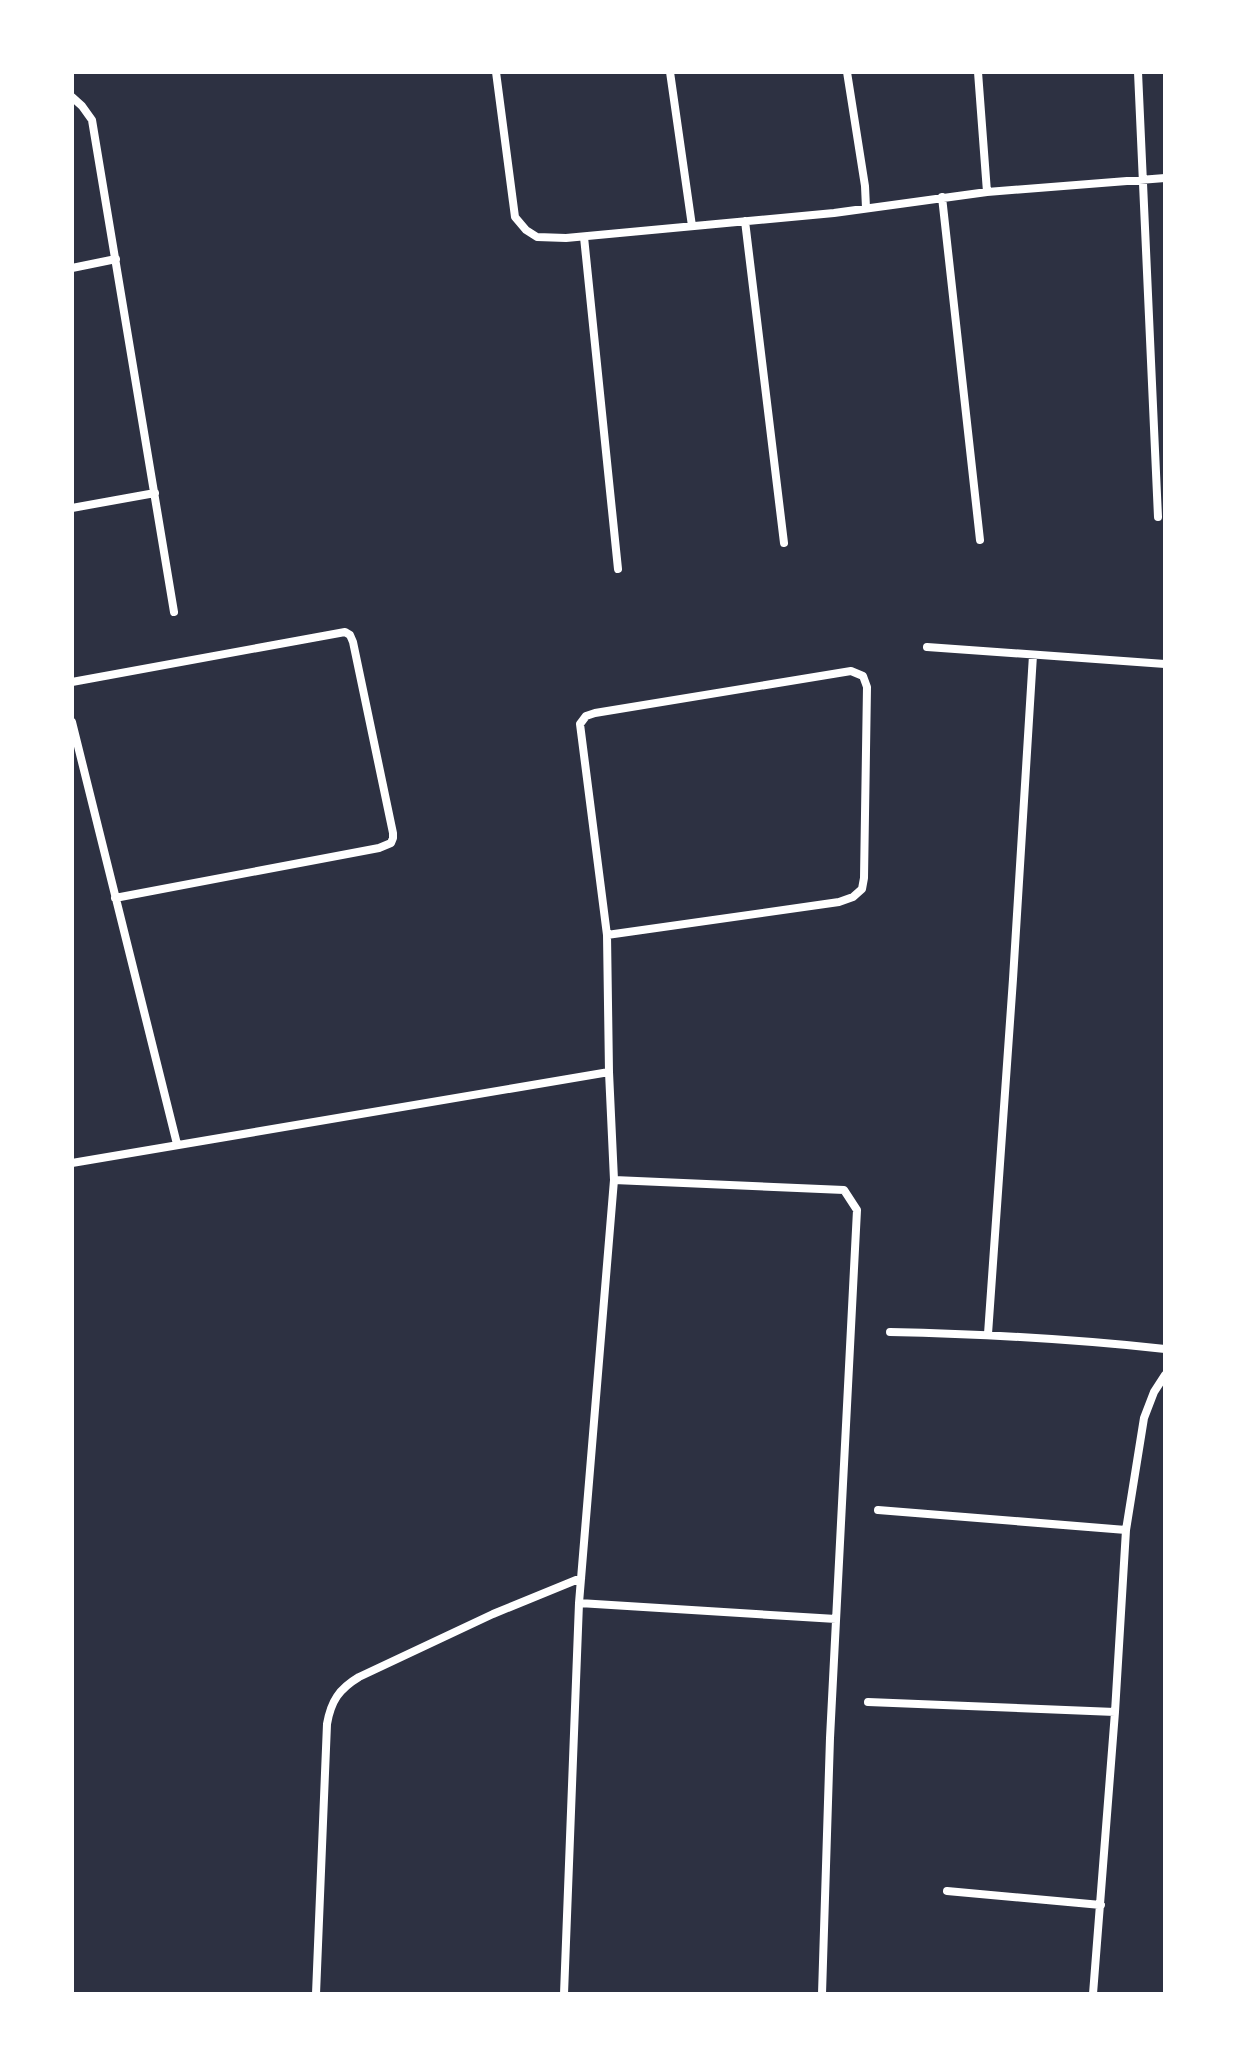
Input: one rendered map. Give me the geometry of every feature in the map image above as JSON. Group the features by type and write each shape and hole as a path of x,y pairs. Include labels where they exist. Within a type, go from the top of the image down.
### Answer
{"street":[{"path":"496,72 515,217 537,237 584,237 866,208 987,192 1165,178"},
{"path":"670,72 692,226"},
{"path":"847,72 866,208"},
{"path":"978,72 987,192"},
{"path":"1138,72 1158,517"},
{"path":"72,97 92,120 174,612"},
{"path":"942,197 980,540"},
{"path":"745,221 784,543"},
{"path":"584,237 618,569"},
{"path":"72,268 116,259"},
{"path":"72,508 155,493"},
{"path":"72,682 345,632 353,642 393,833 391,843 379,848 115,898"},
{"path":"927,647 1165,664"},
{"path":"988,1334 1033,655"},
{"path":"564,1994 579,1603 614,1180 607,935 580,724 586,716 610,710 851,671 863,676 867,687 862,889 853,897 839,902 607,935"},
{"path":"72,722 177,1144"},
{"path":"72,1163 609,1072"},
{"path":"614,1180 844,1190 857,1210 836,1619 822,1994"},
{"path":"890,1332 988,1334 1165,1349"},
{"path":"1093,1994 1126,1530 1144,1418 1154,1392 1165,1375"},
{"path":"878,1510 1126,1530"},
{"path":"316,1994 327,1724 333,1700 342,1687 359,1677 493,1614 581,1578"},
{"path":"579,1603 836,1619"},
{"path":"868,1702 1115,1712"},
{"path":"947,1891 1101,1905"}]}
